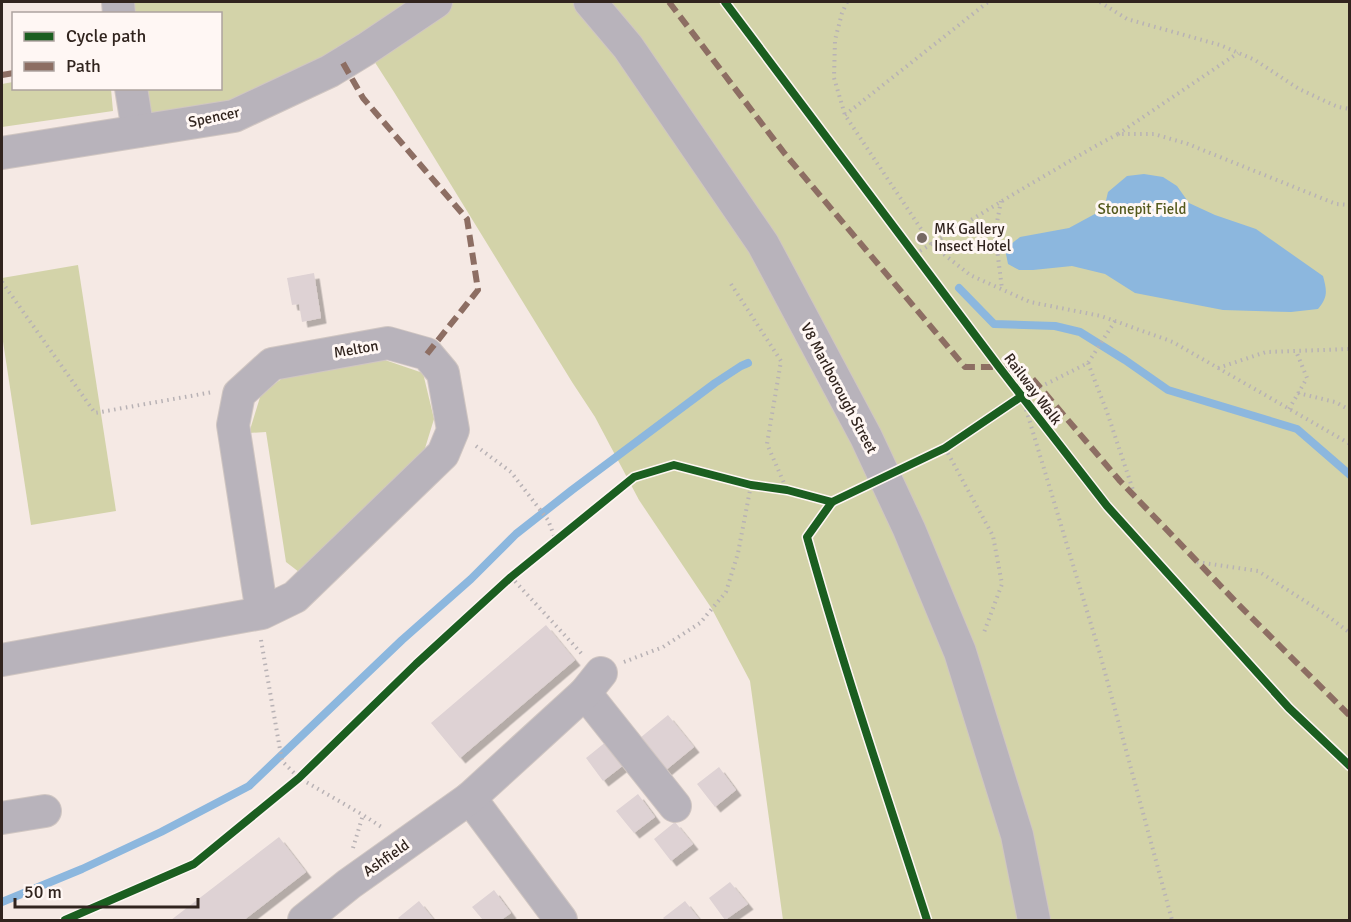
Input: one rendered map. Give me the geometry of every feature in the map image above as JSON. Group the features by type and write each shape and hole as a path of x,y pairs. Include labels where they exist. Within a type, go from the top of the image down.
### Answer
{"street":[{"name":"Spencer","path":"2,153 234,116 330,71 436,2"},
{"name":"V8 Marlborough Street","path":"590,2 628,47 763,244 866,436 909,529 960,652 1017,835 1034,921"},
{"path":"131,90 138,131"},
{"name":"Melton","path":"239,394 272,364 388,343 427,354 443,373 453,430"},
{"path":"239,394 233,425 262,613"},
{"path":"2,660 262,613 296,597 443,454 453,430"},
{"path":"593,683 675,806"},
{"name":"Ashfield","path":"304,921 349,884 470,798 593,683"},
{"path":"470,798 550,916"},
{"path":"2,818 45,811"}],"path":[{"path":"847,2 835,40 834,78 845,115 931,243 970,275 1030,302 1101,316 1173,342 1350,444"},
{"path":"845,115 988,2"},
{"path":"1100,2 1127,19 1220,45 1254,60 1299,89 1338,107 1350,109"},
{"path":"915,254 1001,201 1118,134 1238,53"},
{"path":"1118,134 1154,134 1198,148 1336,204 1350,205"},
{"path":"1001,201 995,233 1002,290"},
{"path":"908,244 922,263"},
{"path":"2,282 95,413 218,392 239,394"},
{"path":"731,284 781,361 767,444 791,499"},
{"path":"1012,403 1088,363 1115,321"},
{"path":"1217,368 1266,352 1350,350"},
{"path":"1288,410 1307,378 1296,351"},
{"path":"1088,363 1135,496"},
{"path":"1298,393 1335,402 1350,410"},
{"path":"1022,396 1100,654 1172,921"},
{"path":"453,430 511,472 548,520 556,541"},
{"path":"935,453 955,441"},
{"path":"945,448 993,536 1002,584 984,634 960,652"},
{"path":"739,482 760,486"},
{"path":"511,578 593,683 630,660 663,647 700,623 726,592 738,553 751,485"},
{"path":"778,489 798,493"},
{"path":"547,548 565,534"},
{"path":"1197,562 1258,571 1350,633"},
{"path":"502,585 520,570"},
{"path":"262,613 260,636 282,761 298,778 363,815"},
{"path":"290,786 307,770"}],"green space":[{"name":"Stonepit Field","path":"118,2 1349,2 1349,920 783,920 750,681 712,609 639,500 595,417 367,50 330,71 138,131 131,90 222,90 222,12 119,12"},
{"path":"12,82 12,90 111,90 113,111 2,127 2,84"},
{"path":"78,265 116,511 31,525 2,335 2,278"},
{"path":"382,359 423,373 434,419 422,458 299,572 286,562 266,432 249,433 261,394 284,377"}],"water":[{"path":"1144,174 1163,177 1177,186 1189,203 1256,229 1323,276 1326,294 1324,301 1318,309 1291,312 1223,310 1135,293 1105,274 1072,266 1019,270 1008,264 1005,249 1020,237 1069,228 1104,209 1108,192 1127,176"}],"building":[{"path":"314,273 321,318 302,322 299,304 292,305 287,278"},
{"path":"546,625 575,660 460,758 431,723"},
{"path":"668,715 694,747 666,770 640,738"},
{"path":"607,741 625,764 603,781 586,758"},
{"path":"719,767 736,790 715,807 697,784"},
{"path":"638,794 655,817 634,833 616,811"},
{"path":"675,822 693,844 671,861 654,839"},
{"path":"279,837 306,872 244,920 171,920"},
{"path":"730,882 748,904 725,920 709,898"},
{"path":"494,890 511,913 501,920 483,920 472,907"},
{"path":"419,901 434,920 400,920 398,918"},
{"path":"685,901 700,920 665,920 663,918"}],"waterway":[{"path":"959,288 994,324 1055,326 1080,332 1168,390 1297,429 1350,475"},
{"path":"2,902 82,869 161,832 249,786 402,640 471,579 516,534 715,383 748,363"}],"marked path":[{"path":"669,2 785,154 965,367 999,367 1032,378 1120,481 1350,716"},
{"path":"343,63 363,98 467,219 478,290 427,354"},
{"path":"2,75 12,73"}],"cycle path":[{"name":"Railway Walk","path":"725,2 999,367 1107,506 1289,708 1350,766"},
{"name":"Railway Walk","path":"927,920 850,681 807,537 832,502 945,448 1022,396"},
{"path":"65,920 194,864 299,778 416,664 511,577 634,477 674,465 751,485 787,490 832,502"}],"place":[{"name":"MK Gallery Insect Hotel","path":"922,238"}]}
